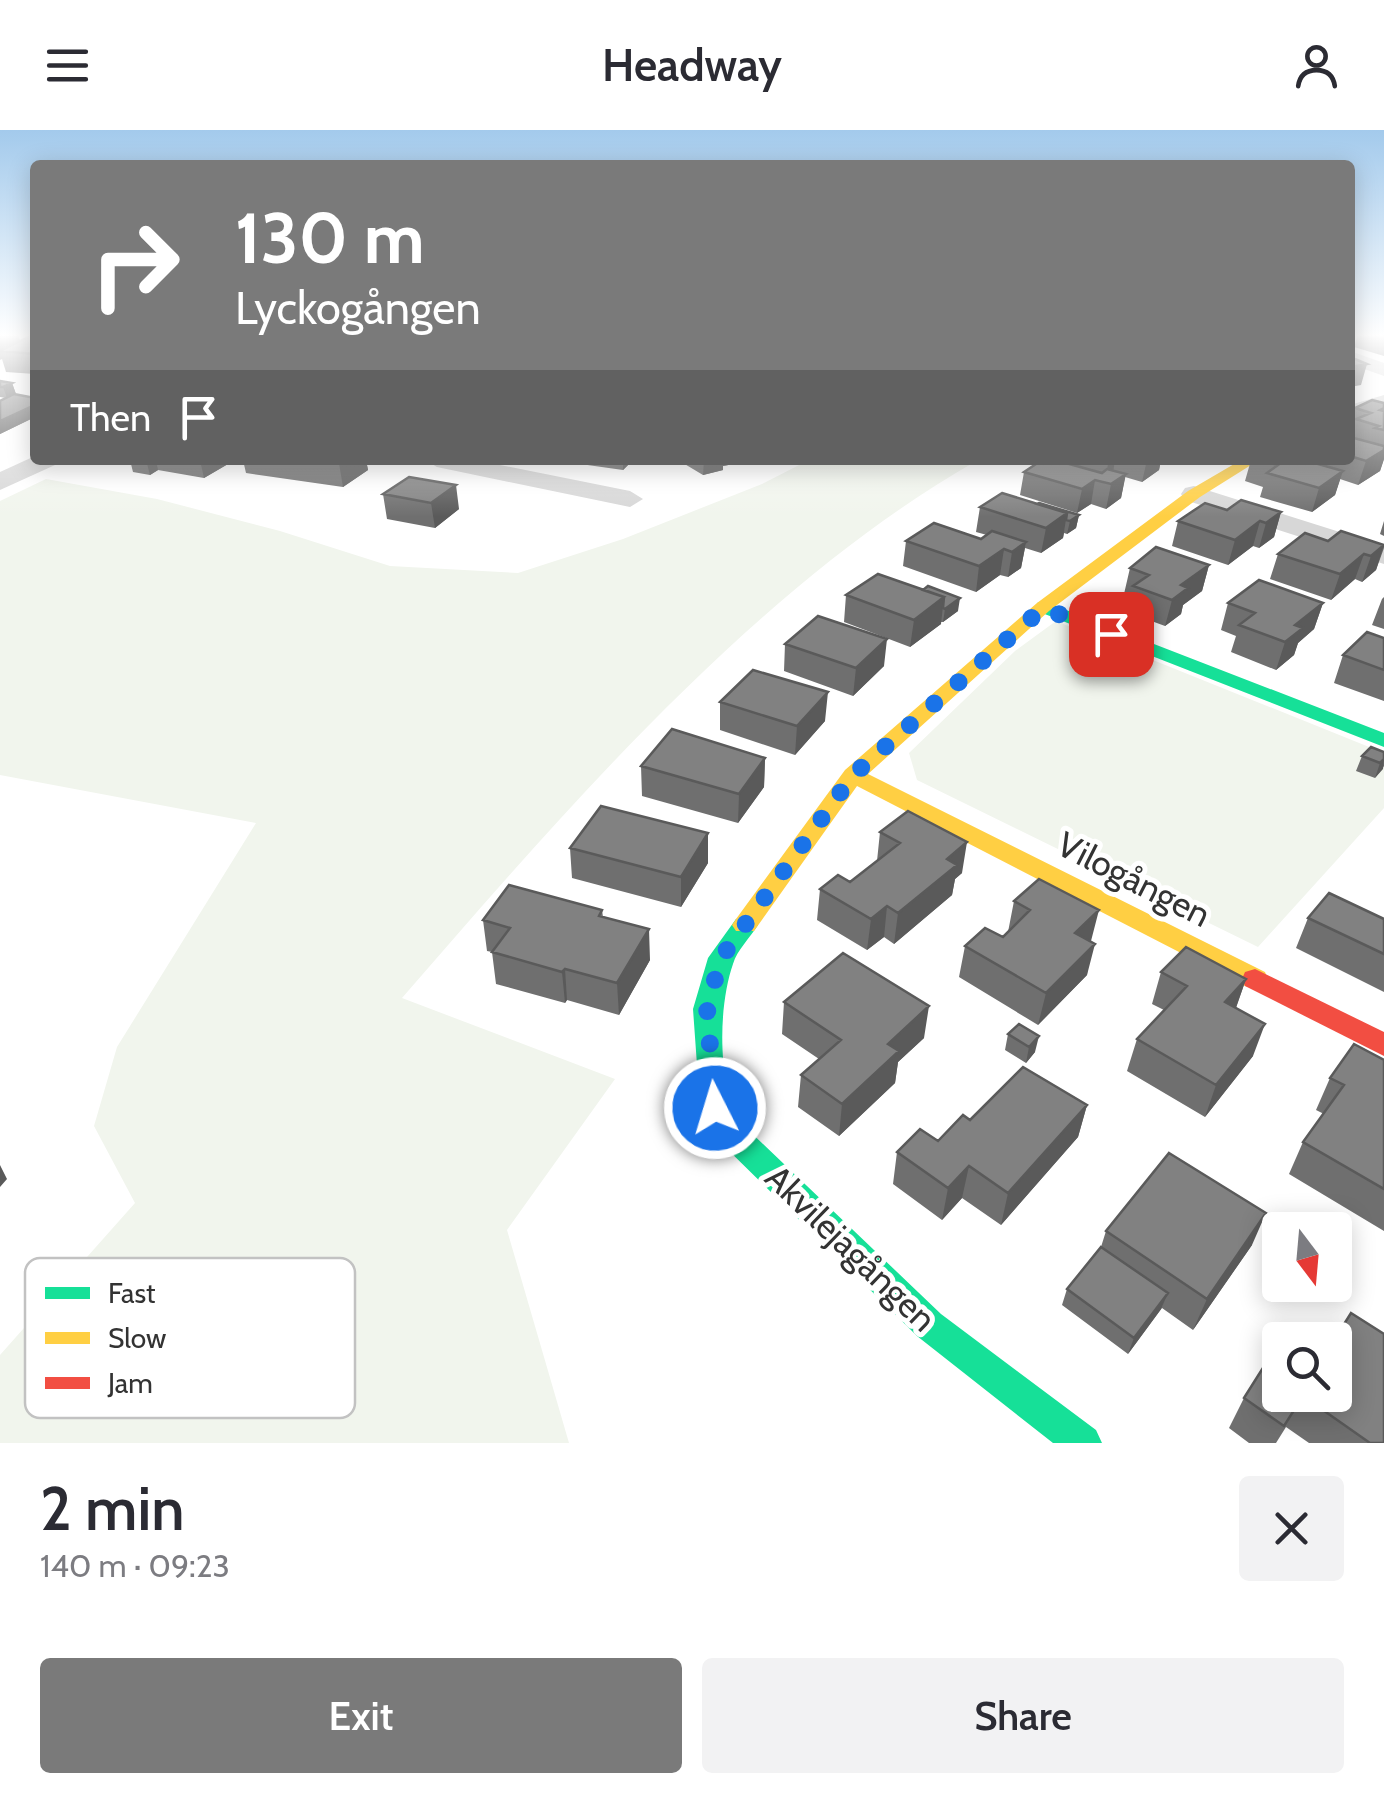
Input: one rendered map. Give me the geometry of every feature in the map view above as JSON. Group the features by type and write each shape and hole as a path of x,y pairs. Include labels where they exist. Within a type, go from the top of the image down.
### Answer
{"street":[{"path":"1355,411 1384,402"},
{"path":"0,482 36,465"},
{"path":"461,465 630,499"},
{"name":"Akvilejagången","path":"1083,1443 929,1325 730,1132 715,1108 707,1008 721,958 853,775 1043,608 1194,494 1243,465"},
{"path":"1194,494 1384,555"},
{"path":"1043,608 1384,741"},
{"name":"Vilogången","path":"853,775 1384,1045"}],"shaded area":[{"path":"799,465 970,465 897,511 818,570 743,635 599,777 402,998 615,1079 507,1230 569,1443 0,1443 0,1355 25,1327 25,1418 355,1418 355,1258 86,1258 135,1203 94,1126 117,1047 256,823 0,775 0,501 46,479 157,499 280,531 390,566 518,573 623,539 762,484"},
{"path":"1056,621 1384,753 1384,808 1258,947 917,780 909,753 1015,651"}],"building":[{"path":"11,395 30,397 30,407 0,421 0,401"},
{"path":"1372,400 1384,403 1380,410 1384,411 1384,430 1356,419 1371,413 1355,408"},
{"path":"1355,438 1384,446 1384,450 1366,461 1355,458"},
{"path":"1034,465 1073,465 1102,473 1107,469 1126,474 1111,484 1095,480 1082,489 1024,472"},
{"path":"1278,465 1322,465 1343,471 1319,488 1267,473"},
{"path":"409,477 456,485 431,503 383,494"},
{"path":"1002,493 1067,513 1046,528 980,507"},
{"path":"1241,500 1281,512 1266,523 1260,521 1235,540 1178,521 1205,503 1227,510"},
{"path":"1039,503 1079,515 1066,520 1067,513"},
{"path":"934,523 981,539 992,531 1026,542 1012,552 1004,549 979,566 906,541"},
{"path":"1341,531 1384,545 1371,556 1364,554 1340,574 1278,554 1305,533 1328,541"},
{"path":"1156,547 1209,565 1181,585 1188,588 1172,600 1133,586 1149,575 1130,568"},
{"path":"878,574 944,597 914,620 846,595"},
{"path":"1259,580 1323,603 1295,625 1303,628 1285,642 1239,625 1255,613 1228,603"},
{"path":"928,586 960,598 945,609 944,597 923,590"},
{"path":"818,616 887,639 856,668 785,644"},
{"path":"1367,632 1384,638 1384,670 1343,655"},
{"path":"753,670 828,692 797,726 720,702"},
{"path":"672,729 765,758 739,794 641,766"},
{"path":"1371,747 1384,752 1380,763 1362,756"},
{"path":"601,806 708,833 681,877 570,848"},
{"path":"908,811 967,842 947,859 957,865 898,913 887,906 871,919 820,889 838,875 850,882 900,843 880,832"},
{"path":"1039,879 1099,910 1075,933 1095,944 1046,993 965,946 985,928 1003,937 1030,910 1014,901"},
{"path":"509,885 602,910 599,916 649,929 617,983 492,952 510,928 483,920"},
{"path":"1329,893 1384,919 1384,954 1308,918"},
{"path":"1186,947 1246,979 1225,1002 1265,1024 1216,1085 1137,1039 1187,986 1161,972"},
{"path":"843,953 929,1006 888,1044 899,1051 842,1104 801,1075 841,1040 784,1002"},
{"path":"1019,1024 1039,1036 1029,1047 1008,1034"},
{"path":"1354,1044 1384,1060 1384,1189 1303,1142 1344,1085 1330,1078"},
{"path":"1023,1067 1087,1105 1008,1193 969,1166 948,1188 897,1152 920,1129 938,1141 963,1115 970,1120"},
{"path":"1169,1153 1264,1212 1207,1299 1106,1231"},
{"path":"1101,1247 1168,1293 1134,1338 1067,1289"},
{"path":"1351,1313 1384,1334 1384,1443 1370,1443 1326,1412 1352,1412 1352,1322 1345,1322"},
{"path":"1262,1369 1262,1411 1244,1398"},
{"path":"1264,1412 1293,1412 1284,1426"}],"traffic: fast":[{"path":"1043,607 1384,741"},
{"path":"745,925 721,958 707,1009 715,1107 730,1132 929,1325 1083,1443"}],"traffic: slow":[{"path":"745,925 853,775 1043,607 1194,494 1243,465"},
{"path":"853,775 1255,979"}],"traffic: jam":[{"path":"1255,979 1384,1045"}],"route":[{"path":"715,1108 707,1008 721,958 853,775 1043,608 1111,634"}]}
